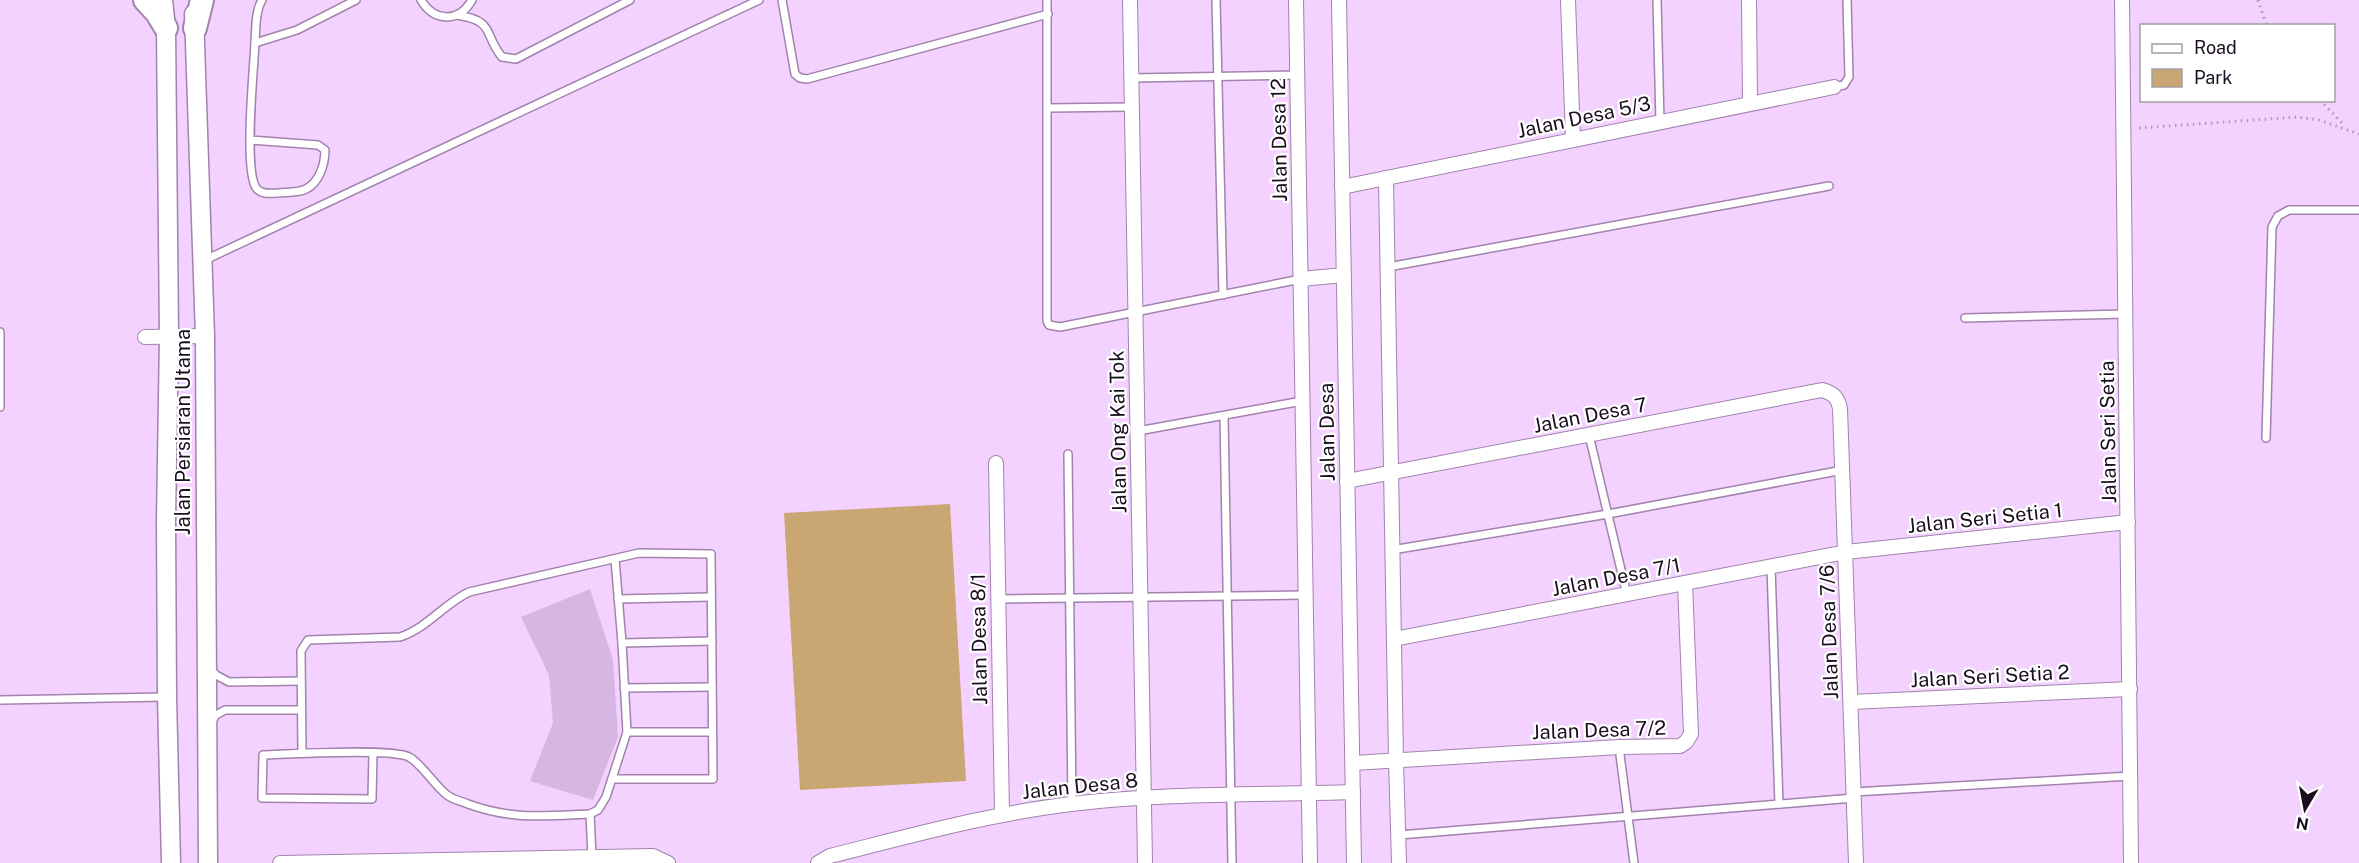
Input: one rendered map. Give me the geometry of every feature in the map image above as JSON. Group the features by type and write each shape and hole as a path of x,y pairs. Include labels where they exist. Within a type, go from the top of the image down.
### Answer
{"highway":[{"path":"145,0 157,13 166,28"},
{"path":"195,28 201,0"}],"street":[{"name":"Jalan Persiaran Utama","path":"163,0 166,28 169,337 167,697 171,863"},
{"name":"Jalan Persiaran Utama","path":"193,0 206,336 208,863"},
{"name":"Jalan Ong Kai Tok","path":"1130,0 1145,863"},
{"name":"Jalan Desa 12","path":"1296,0 1301,279"},
{"name":"Jalan Desa","path":"1339,0 1354,863"},
{"path":"1568,0 1573,139"},
{"path":"1749,0 1750,103"},
{"name":"Jalan Seri Setia","path":"2122,0 2131,863"},
{"path":"166,64 196,62"},
{"name":"Jalan Desa 5/3","path":"1342,187 1834,87"},
{"path":"1386,178 1395,760 1399,863"},
{"path":"1301,279 1344,275"},
{"name":"Jalan Desa","path":"1301,279 1310,863"},
{"path":"145,337 206,336"},
{"name":"Jalan Desa 7","path":"1347,481 1822,390 1832,393 1838,399"},
{"name":"Jalan Desa 7/6","path":"1838,399 1843,470 1856,863"},
{"name":"Jalan Desa 8/1","path":"996,463 1002,814"},
{"name":"Jalan Seri Setia 1","path":"1846,552 2128,522"},
{"name":"Jalan Desa 7/1","path":"1394,639 1846,552"},
{"name":"Jalan Desa 7/2","path":"1353,763 1620,747 1680,746 1691,734 1685,583"},
{"name":"Jalan Seri Setia 2","path":"1851,702 2130,688"},
{"name":"Jalan Desa 8","path":"818,863 830,855 1002,814 1072,804 1144,798 1353,792"},
{"path":"280,863 653,856 668,863"}],"lane":[{"path":"250,140 318,145 325,150 325,161 316,179 304,190 266,194 257,188 252,176 250,140 256,24 262,0"},
{"path":"255,43 297,30 356,0"},
{"path":"421,0 427,10 439,15 456,15 478,20 491,35 502,57 516,59 630,0"},
{"path":"456,15 464,12 472,0"},
{"path":"203,261 759,0"},
{"path":"782,0 795,74 807,79 1048,14"},
{"path":"1047,0 1047,321 1053,326 1060,327 1301,279"},
{"path":"1216,0 1223,295"},
{"path":"1657,0 1660,122"},
{"path":"1834,87 1844,85 1849,77 1847,0"},
{"path":"1132,78 1297,75"},
{"path":"1048,108 1132,107"},
{"path":"1388,267 1829,186"},
{"path":"2266,438 2272,227 2278,216 2289,210 2359,210"},
{"path":"1965,318 2126,314"},
{"path":"0,332 0,407"},
{"path":"1138,431 1302,401"},
{"path":"1224,416 1232,863"},
{"path":"1589,435 1627,595"},
{"path":"1068,454 1072,804"},
{"path":"1392,550 1608,514 1843,470"},
{"path":"302,753 301,651 308,640 400,637 414,632 454,599 469,592 639,553 711,554 713,778 612,779"},
{"path":"373,753 372,799 262,798 263,755 302,753 373,753 391,753 408,756 449,797 490,812 523,817 590,814 598,810 606,797 627,732 615,559"},
{"path":"1771,567 1779,804"},
{"path":"998,599 1305,596"},
{"path":"618,599 711,597"},
{"path":"622,643 711,641"},
{"path":"207,664 216,675 229,682 300,681"},
{"path":"624,688 712,687"},
{"path":"0,700 167,697"},
{"path":"208,726 216,715 225,710 301,710"},
{"path":"627,732 712,732"},
{"path":"1620,747 1634,863"},
{"path":"1399,835 1779,804 1854,795 2131,776"},
{"path":"590,814 592,857"}],"path":[{"path":"2258,0 2266,24"},
{"path":"2321,102 2346,128"},
{"path":"2124,129 2297,117 2319,120 2359,134"}],"green space":[{"path":"950,504 966,781 800,790 784,513"}],"building":[{"path":"590,589 613,660 618,737 593,800 530,781 553,723 549,675 521,617"}]}
